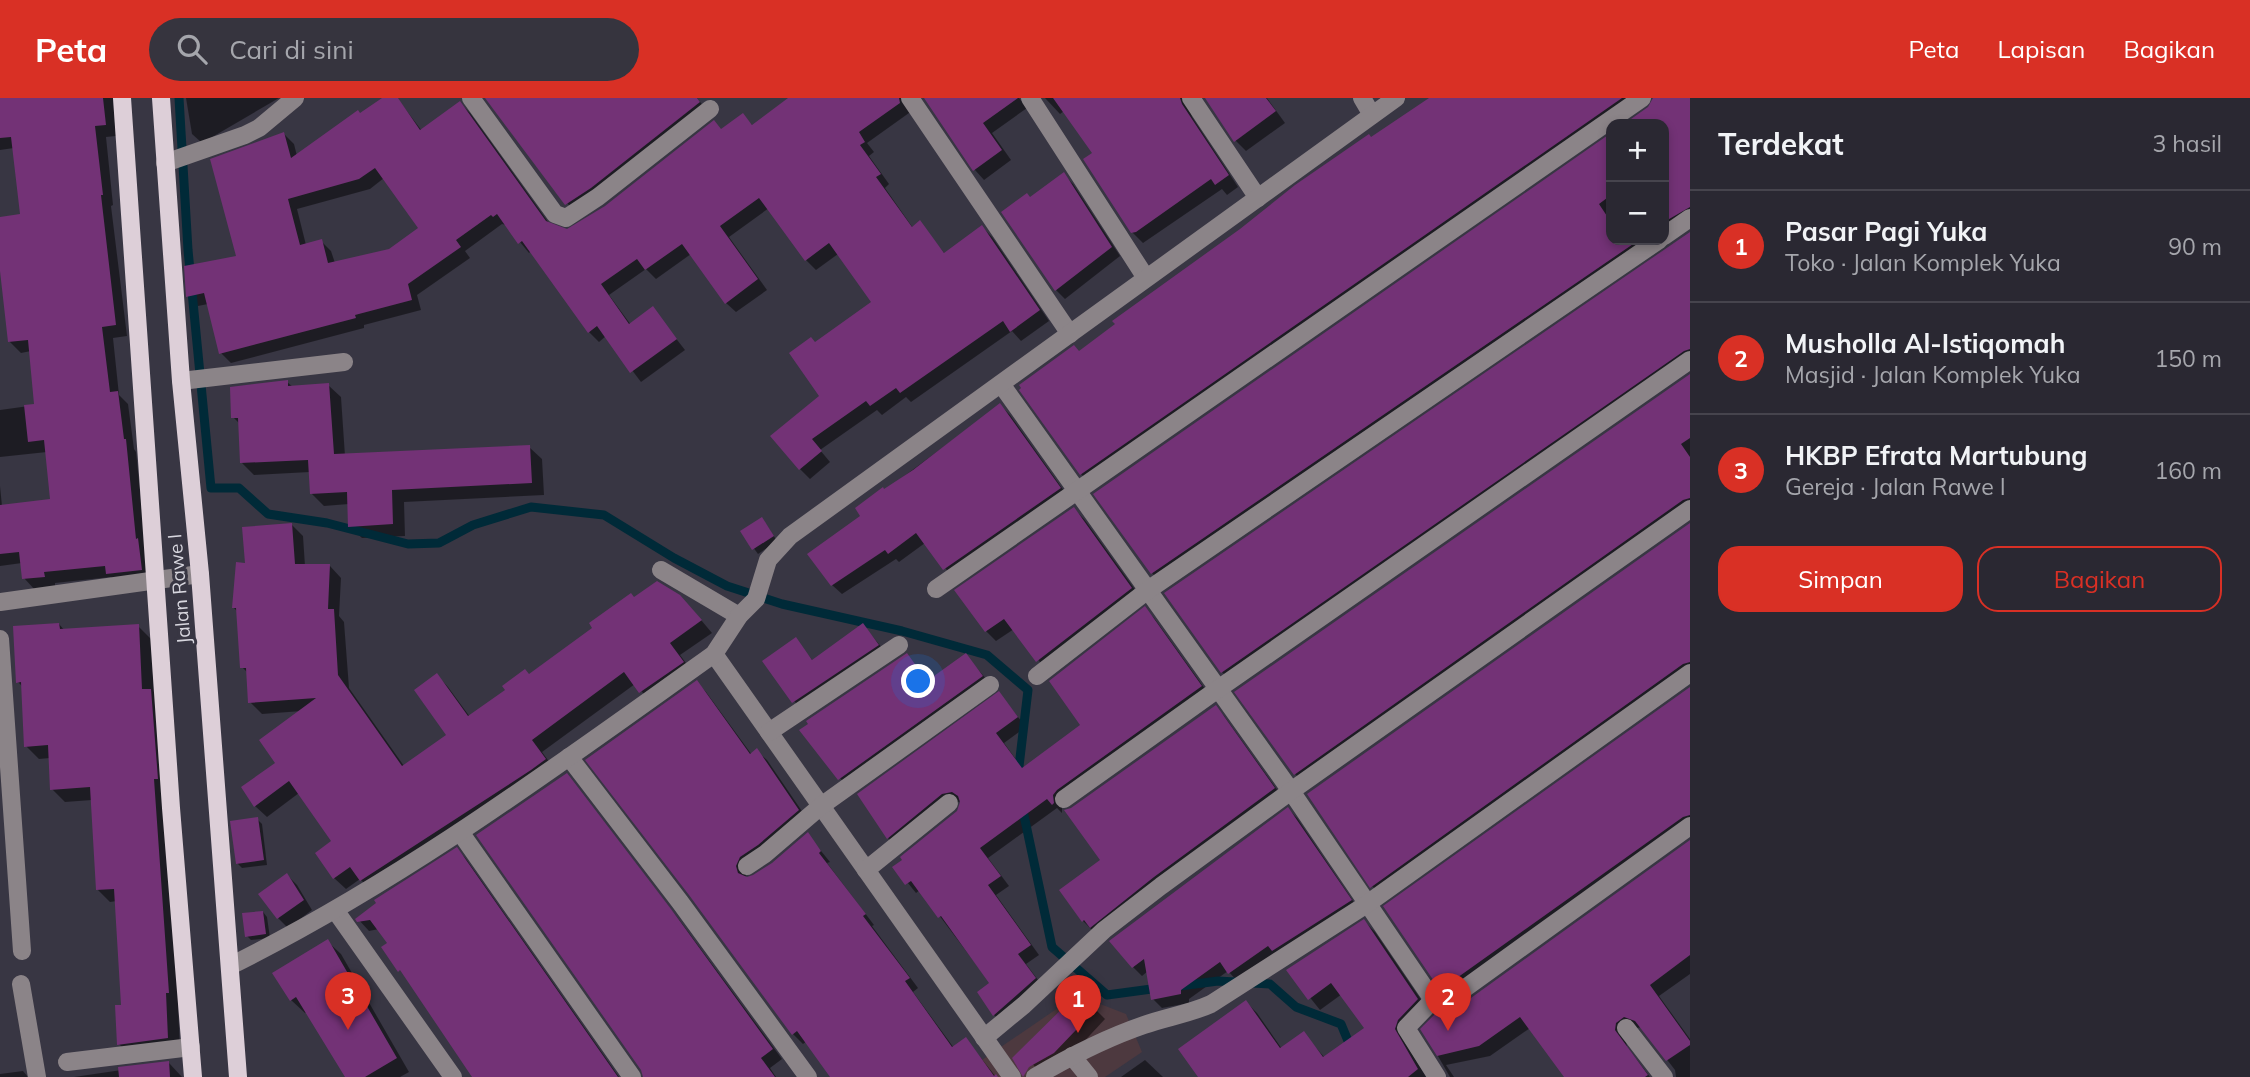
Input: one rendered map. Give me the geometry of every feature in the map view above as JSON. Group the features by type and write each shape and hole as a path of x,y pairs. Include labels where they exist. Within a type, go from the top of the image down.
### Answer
{"main road":[{"name":"Jalan Rawe I","path":"122,98 171,808 193,1077"},
{"name":"Jalan Rawe I","path":"161,98 238,1077"}],"street":[{"path":"165,163 260,128 295,98"},
{"path":"471,98 555,214 566,218 598,197 710,109"},
{"path":"910,98 1070,334"},
{"path":"1030,98 1146,278"},
{"path":"1191,98 1258,198"},
{"path":"1362,98 1373,115"},
{"path":"230,966 335,910 460,832 714,654 739,616 756,599 768,559 790,536 1396,98"},
{"path":"936,589 1642,98"},
{"path":"1669,233 1690,218"},
{"path":"1037,676 1148,590 1652,245"},
{"path":"1064,799 1690,360"},
{"path":"185,381 344,362"},
{"path":"1001,384 1291,791 1433,1000 1440,1002 1450,999 1690,826"},
{"path":"984,1038 1024,1005 1104,930 1161,886 1690,509"},
{"path":"661,570 739,616"},
{"path":"0,602 200,573"},
{"path":"0,639 22,951"},
{"path":"769,732 899,645"},
{"path":"714,654 1012,1077"},
{"path":"1035,1077 1072,1056 1144,1025 1194,1012 1211,1004 1367,904 1690,673"},
{"path":"747,866 821,806 990,685"},
{"path":"569,757 680,902 808,1077"},
{"path":"866,870 949,803"},
{"path":"460,832 632,1077"},
{"path":"335,910 453,1077"},
{"path":"21,984 37,1077"},
{"path":"1433,1000 1406,1028 1437,1077"},
{"path":"1626,1028 1664,1077"},
{"path":"67,1062 191,1047"},
{"path":"1072,1056 1089,1077"}],"shaded area":[{"path":"1077,995 1126,1014 1142,1052 1105,1077 957,1077"}],"building":[{"path":"0,98 103,98 106,125 95,126 116,325 102,327 110,392 118,391 126,439 136,539 138,538 142,570 106,574 105,566 44,572 45,577 22,579 19,552 0,554 0,505 50,499 44,440 28,442 24,405 34,404 28,340 8,342 0,271 0,217 20,214 11,137 0,138"},
{"path":"382,98 398,98 420,130 460,101 546,221 567,229 605,206 714,120 721,129 743,113 752,125 788,98 899,98 900,103 859,132 865,142 860,145 881,174 876,177 912,227 920,220 944,253 982,225 1040,310 1010,332 1003,321 900,393 896,388 870,406 866,401 812,439 822,451 799,470 770,436 819,396 789,353 811,337 815,342 871,302 829,243 805,261 759,198 720,226 758,279 725,304 682,244 645,270 637,259 601,284 629,324 653,306 677,339 630,373 597,326 588,333 522,241 518,244 497,214 493,217 491,215 456,240 461,247 408,284 412,300 355,315 356,318 219,354 204,293 186,297 184,266 236,256 210,159 284,132 291,158 358,110 360,113","holes":["375,168 418,228 389,249 328,263 322,239 300,245 288,199 359,179"]},
{"path":"485,98 697,98 700,102 591,188 565,205"},
{"path":"924,98 1018,98 983,123 1002,150 973,171"},
{"path":"1053,98 1180,98 1229,175 1215,185 1211,179 1131,233 1083,159 1092,153"},
{"path":"1205,98 1266,98 1276,111 1234,142"},
{"path":"1429,98 1622,98 1080,475 1019,390 1019,385 1074,345 1079,351 1115,324 1112,321 1240,229 1295,185 1369,134 1371,137"},
{"path":"1653,98 1690,98 1690,207 1669,219 1669,119 1631,119 1648,107"},
{"path":"1606,136 1606,199 1599,204 1606,214 1606,245 1632,245 1151,574 1093,494"},
{"path":"1064,172 1112,247 1055,291 1001,212 1027,193 1030,197"},
{"path":"1690,232 1690,349 1221,673 1164,593"},
{"path":"1690,374 1690,438 1681,444 1690,457 1690,498 1683,500 1294,775 1234,692"},
{"path":"288,380 288,386 329,383 334,454 530,445 532,483 392,490 393,524 348,527 347,492 310,494 308,460 240,463 238,418 231,418 230,387"},
{"path":"1000,403 1061,488 943,570 916,533 888,554 885,550 831,586 807,554 860,516 855,508 883,487 884,489 913,470"},
{"path":"1074,507 1132,588 1036,662 1004,619 985,632 954,590"},
{"path":"762,517 774,536 752,550 740,531"},
{"path":"292,523 295,564 330,564 328,609 334,609 338,675 402,766 446,735 414,690 437,673 468,716 505,690 502,686 525,669 529,674 592,628 589,623 631,593 634,597 657,581 680,595 702,620 670,643 684,662 639,693 624,672 532,740 546,759 531,770 360,881 350,867 333,879 315,853 331,841 289,781 254,807 241,787 275,763 259,740 316,698 248,703 246,668 240,668 236,608 232,608 236,562 245,563 242,527"},
{"path":"1690,523 1690,662 1683,664 1370,888 1307,794"},
{"path":"1145,606 1202,686 1057,790 1053,795 1052,805 1047,799 980,848 1001,876 988,885 1031,945 1018,954 1036,978 993,1016 977,992 989,983 941,916 938,918 911,881 905,885 892,867 902,860 900,857 957,811 960,802 958,796 952,792 942,794 887,839 857,794 999,691 1018,717 996,733 1022,768 1080,725 1049,681"},
{"path":"59,623 60,629 139,624 142,689 151,689 158,779 154,779 169,993 166,993 168,1038 117,1045 115,1005 121,1005 114,889 96,890 90,787 50,790 48,745 24,747 21,682 16,683 13,626"},
{"path":"863,623 879,645 792,703 762,661 796,637 812,660"},
{"path":"907,653 927,681 966,653 983,676 838,780 799,730 808,724 806,721"},
{"path":"697,680 750,754 757,748 799,810 740,857 736,866 738,873 747,877 753,875 772,863 808,832 821,851 819,853 866,914 863,916 910,978 905,981 952,1047 966,1037 994,1076 996,1074 998,1077 830,1077 797,1031 792,1035 585,760"},
{"path":"1690,687 1690,815 1683,817 1440,990 1383,906"},
{"path":"1216,705 1275,788 1090,928 1084,920 1082,922 1059,890 1100,860 1064,810 1071,808"},
{"path":"567,773 773,1049 761,1058 775,1077 643,1077 641,1070 476,835"},
{"path":"1288,807 1352,900 1272,951 1268,946 1228,974 1220,962 1181,990 1181,994 1151,1000 1144,959 1132,968 1109,941"},
{"path":"258,817 264,860 236,864 230,821"},
{"path":"1690,840 1690,955 1650,985 1690,1041 1690,1045 1666,1061 1635,1021 1624,1017 1616,1023 1615,1030 1648,1075 1564,1077 1520,1017 1479,1046 1437,1056 1420,1029 1436,1013 1457,1008"},
{"path":"457,847 618,1077 472,1077 400,970 398,972 381,947 387,943 370,920 357,922 355,919 376,903 374,900"},
{"path":"287,873 304,900 277,919 258,894"},
{"path":"263,911 266,934 245,937 242,913"},
{"path":"1364,919 1418,999 1398,1020 1395,1029 1418,1069 1408,1077 1198,1077 1178,1049 1246,1000 1280,1048 1304,1031 1323,1057 1364,1028 1331,983 1308,1000 1286,970"},
{"path":"328,939 397,1058 365,1077 345,1077 296,997 290,1001 272,973"},
{"path":"1080,991 1097,1008 1054,1053 1029,1067 1023,1077 1012,1058"},
{"path":"169,1061 170,1077 119,1077 118,1067"}],"waterway":[{"path":"179,98 188,250 211,488 239,488 268,514 327,523 408,544 439,543 473,525 531,507 604,515 674,558 727,586 782,604 902,631 987,655 1028,690 1018,775"},
{"path":"1022,806 1052,947 1107,995 1159,988"},
{"path":"1180,986 1218,981 1270,984 1296,1007 1341,1024 1351,1048"}],"place":[{"name":"HKBP Efrata Martubung","path":"348,1030"},
{"name":"Musholla Al-Istiqomah","path":"1448,1031"},
{"name":"Pasar Pagi Yuka","path":"1078,1033"}]}
